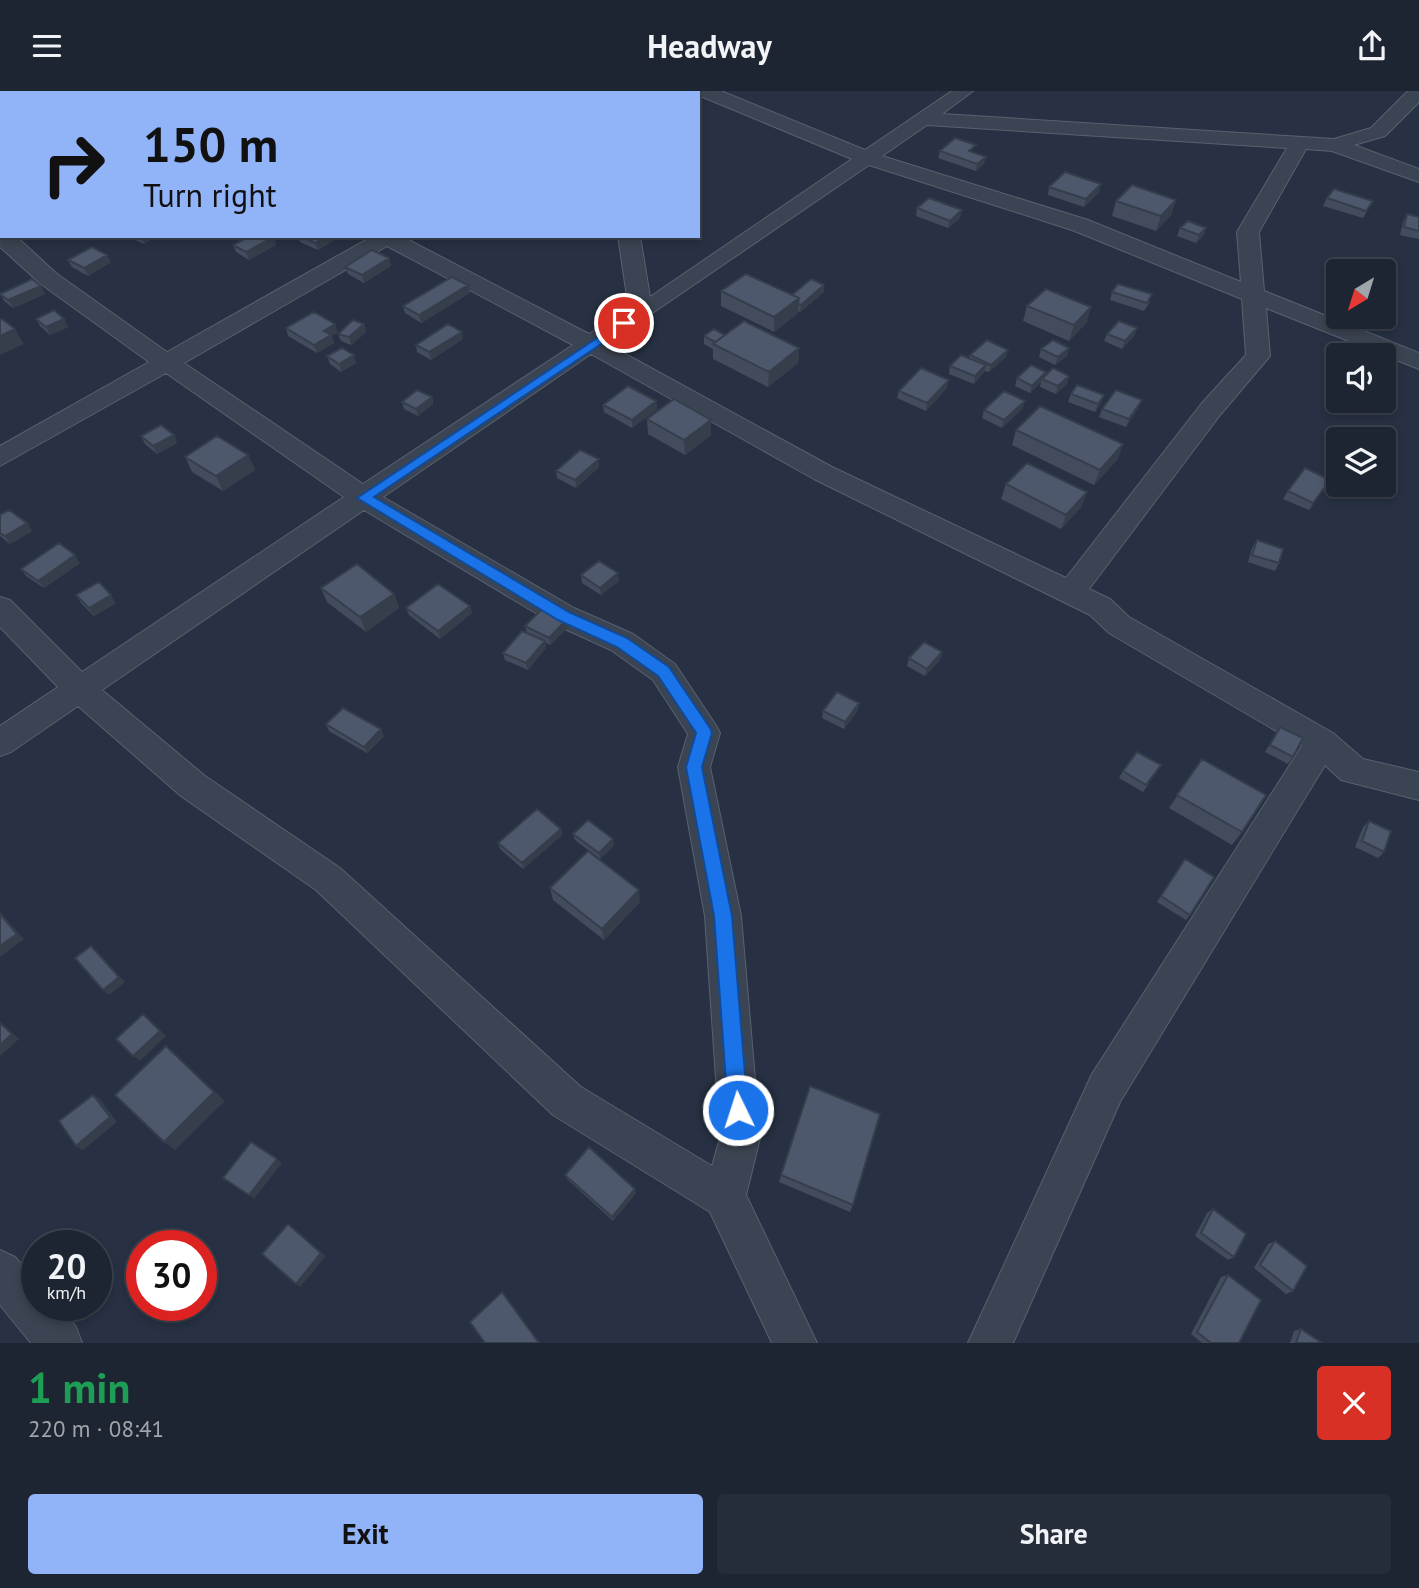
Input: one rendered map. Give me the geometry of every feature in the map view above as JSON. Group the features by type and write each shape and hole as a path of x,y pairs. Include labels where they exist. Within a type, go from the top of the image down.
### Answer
{"street":[{"path":"705,91 867,158 1080,226 1419,362"},
{"path":"0,743 590,344 641,313 964,91"},
{"path":"1335,145 1378,132 1419,91"},
{"path":"923,119 1335,145 1419,176"},
{"path":"1070,593 1087,567 1211,409 1258,356 1248,232 1300,142"},
{"path":"0,457 383,238"},
{"path":"387,238 590,344 823,473 1100,607 1119,625 1322,742 1353,770 1419,786"},
{"path":"629,238 641,313"},
{"path":"0,239 11,244 48,279 364,498 564,616 622,642 664,672 704,733 694,767 723,916 740,1137 725,1198"},
{"path":"0,608 79,689 193,786 328,879 567,1101 725,1198 794,1343"},
{"path":"990,1343 1106,1088 1322,742"},
{"path":"0,1272 60,1343"}],"building":[{"path":"955,138 976,145 969,151 986,157 977,164 940,151"},
{"path":"1065,172 1101,184 1086,199 1049,187"},
{"path":"1132,185 1176,200 1161,216 1116,201"},
{"path":"1334,189 1373,201 1366,211 1327,198"},
{"path":"929,198 962,210 950,221 917,208"},
{"path":"1407,214 1419,217 1419,231 1404,227"},
{"path":"1188,221 1206,228 1199,235 1180,228"},
{"path":"246,238 272,238 246,252 233,245"},
{"path":"305,238 323,238 315,243"},
{"path":"92,247 107,255 84,268 68,260"},
{"path":"372,250 389,258 362,275 345,267"},
{"path":"746,274 799,298 774,317 721,291"},
{"path":"452,277 468,285 419,315 403,306"},
{"path":"32,279 41,286 8,300 0,294"},
{"path":"811,279 824,285 801,305 798,304 799,298 792,295"},
{"path":"1118,284 1152,294 1147,303 1112,292"},
{"path":"1046,289 1091,307 1074,325 1027,306"},
{"path":"54,310 64,319 46,327 36,319"},
{"path":"314,312 335,324 324,331 331,335 314,345 286,328"},
{"path":"0,320 15,329 0,336"},
{"path":"353,320 364,324 349,337 338,334"},
{"path":"744,321 799,348 769,372 713,344"},
{"path":"1119,321 1137,328 1125,341 1107,334"},
{"path":"448,324 462,332 429,352 416,345"},
{"path":"714,329 725,335 715,342 704,336"},
{"path":"987,340 1008,350 991,365 970,355"},
{"path":"1053,340 1069,348 1058,357 1041,349"},
{"path":"342,348 354,355 339,364 327,356"},
{"path":"961,355 986,365 975,376 950,366"},
{"path":"1031,365 1046,372 1032,386 1017,378"},
{"path":"921,368 949,380 927,403 899,391"},
{"path":"1053,368 1069,376 1058,386 1042,379"},
{"path":"1077,385 1104,395 1098,404 1071,394"},
{"path":"628,386 656,401 632,420 603,405"},
{"path":"417,390 432,397 416,409 402,402"},
{"path":"1116,390 1142,400 1129,419 1102,409"},
{"path":"1004,391 1025,401 1004,420 984,410"},
{"path":"674,399 711,420 684,440 647,419"},
{"path":"1040,406 1123,444 1100,470 1016,430"},
{"path":"161,425 174,435 153,446 141,436"},
{"path":"217,436 248,455 216,476 185,457"},
{"path":"580,450 599,459 575,480 556,471"},
{"path":"1027,463 1087,492 1066,515 1006,484"},
{"path":"1305,468 1326,478 1326,485 1313,503 1288,491"},
{"path":"9,510 27,523 5,536 0,533 0,515"},
{"path":"1257,540 1283,549 1279,563 1252,555"},
{"path":"59,543 75,555 38,581 21,569"},
{"path":"599,561 618,573 600,588 581,575"},
{"path":"357,564 394,594 360,617 321,588"},
{"path":"99,582 111,595 89,608 76,595"},
{"path":"438,584 470,606 438,631 406,608"},
{"path":"546,605 569,617 549,638 525,626"},
{"path":"522,631 545,641 526,663 503,653"},
{"path":"924,642 942,652 927,669 909,658"},
{"path":"837,692 859,703 845,722 823,711"},
{"path":"343,708 381,729 364,747 326,724"},
{"path":"1280,727 1303,738 1293,757 1270,745"},
{"path":"1137,752 1161,765 1146,785 1123,771"},
{"path":"1202,759 1266,795 1242,832 1177,795"},
{"path":"537,809 561,829 522,863 498,843"},
{"path":"588,820 613,839 599,853 573,834"},
{"path":"1369,821 1391,831 1384,852 1362,841"},
{"path":"588,851 639,890 602,929 550,888"},
{"path":"1185,859 1214,877 1190,915 1161,896"},
{"path":"0,914 17,934 0,946"},
{"path":"91,946 119,977 103,990 75,958"},
{"path":"143,1014 160,1031 133,1056 116,1039"},
{"path":"0,1023 12,1034 0,1045"},
{"path":"166,1046 214,1092 164,1142 115,1095"},
{"path":"810,1086 880,1114 853,1205 781,1175"},
{"path":"93,1095 110,1117 76,1146 59,1121"},
{"path":"251,1142 277,1159 249,1195 223,1178"},
{"path":"589,1147 635,1189 612,1217 565,1175"},
{"path":"1213,1209 1246,1234 1234,1257 1201,1233"},
{"path":"288,1224 321,1253 296,1284 262,1254"},
{"path":"1275,1241 1307,1266 1293,1291 1260,1265"},
{"path":"1228,1275 1261,1300 1239,1343 1211,1343 1197,1332"},
{"path":"502,1292 539,1343 485,1343 470,1322"},
{"path":"1301,1329 1322,1343 1296,1343"}],"route":[{"path":"624,323 364,498 564,616 622,642 664,672 704,733 694,767 723,916 738,1110"}]}
